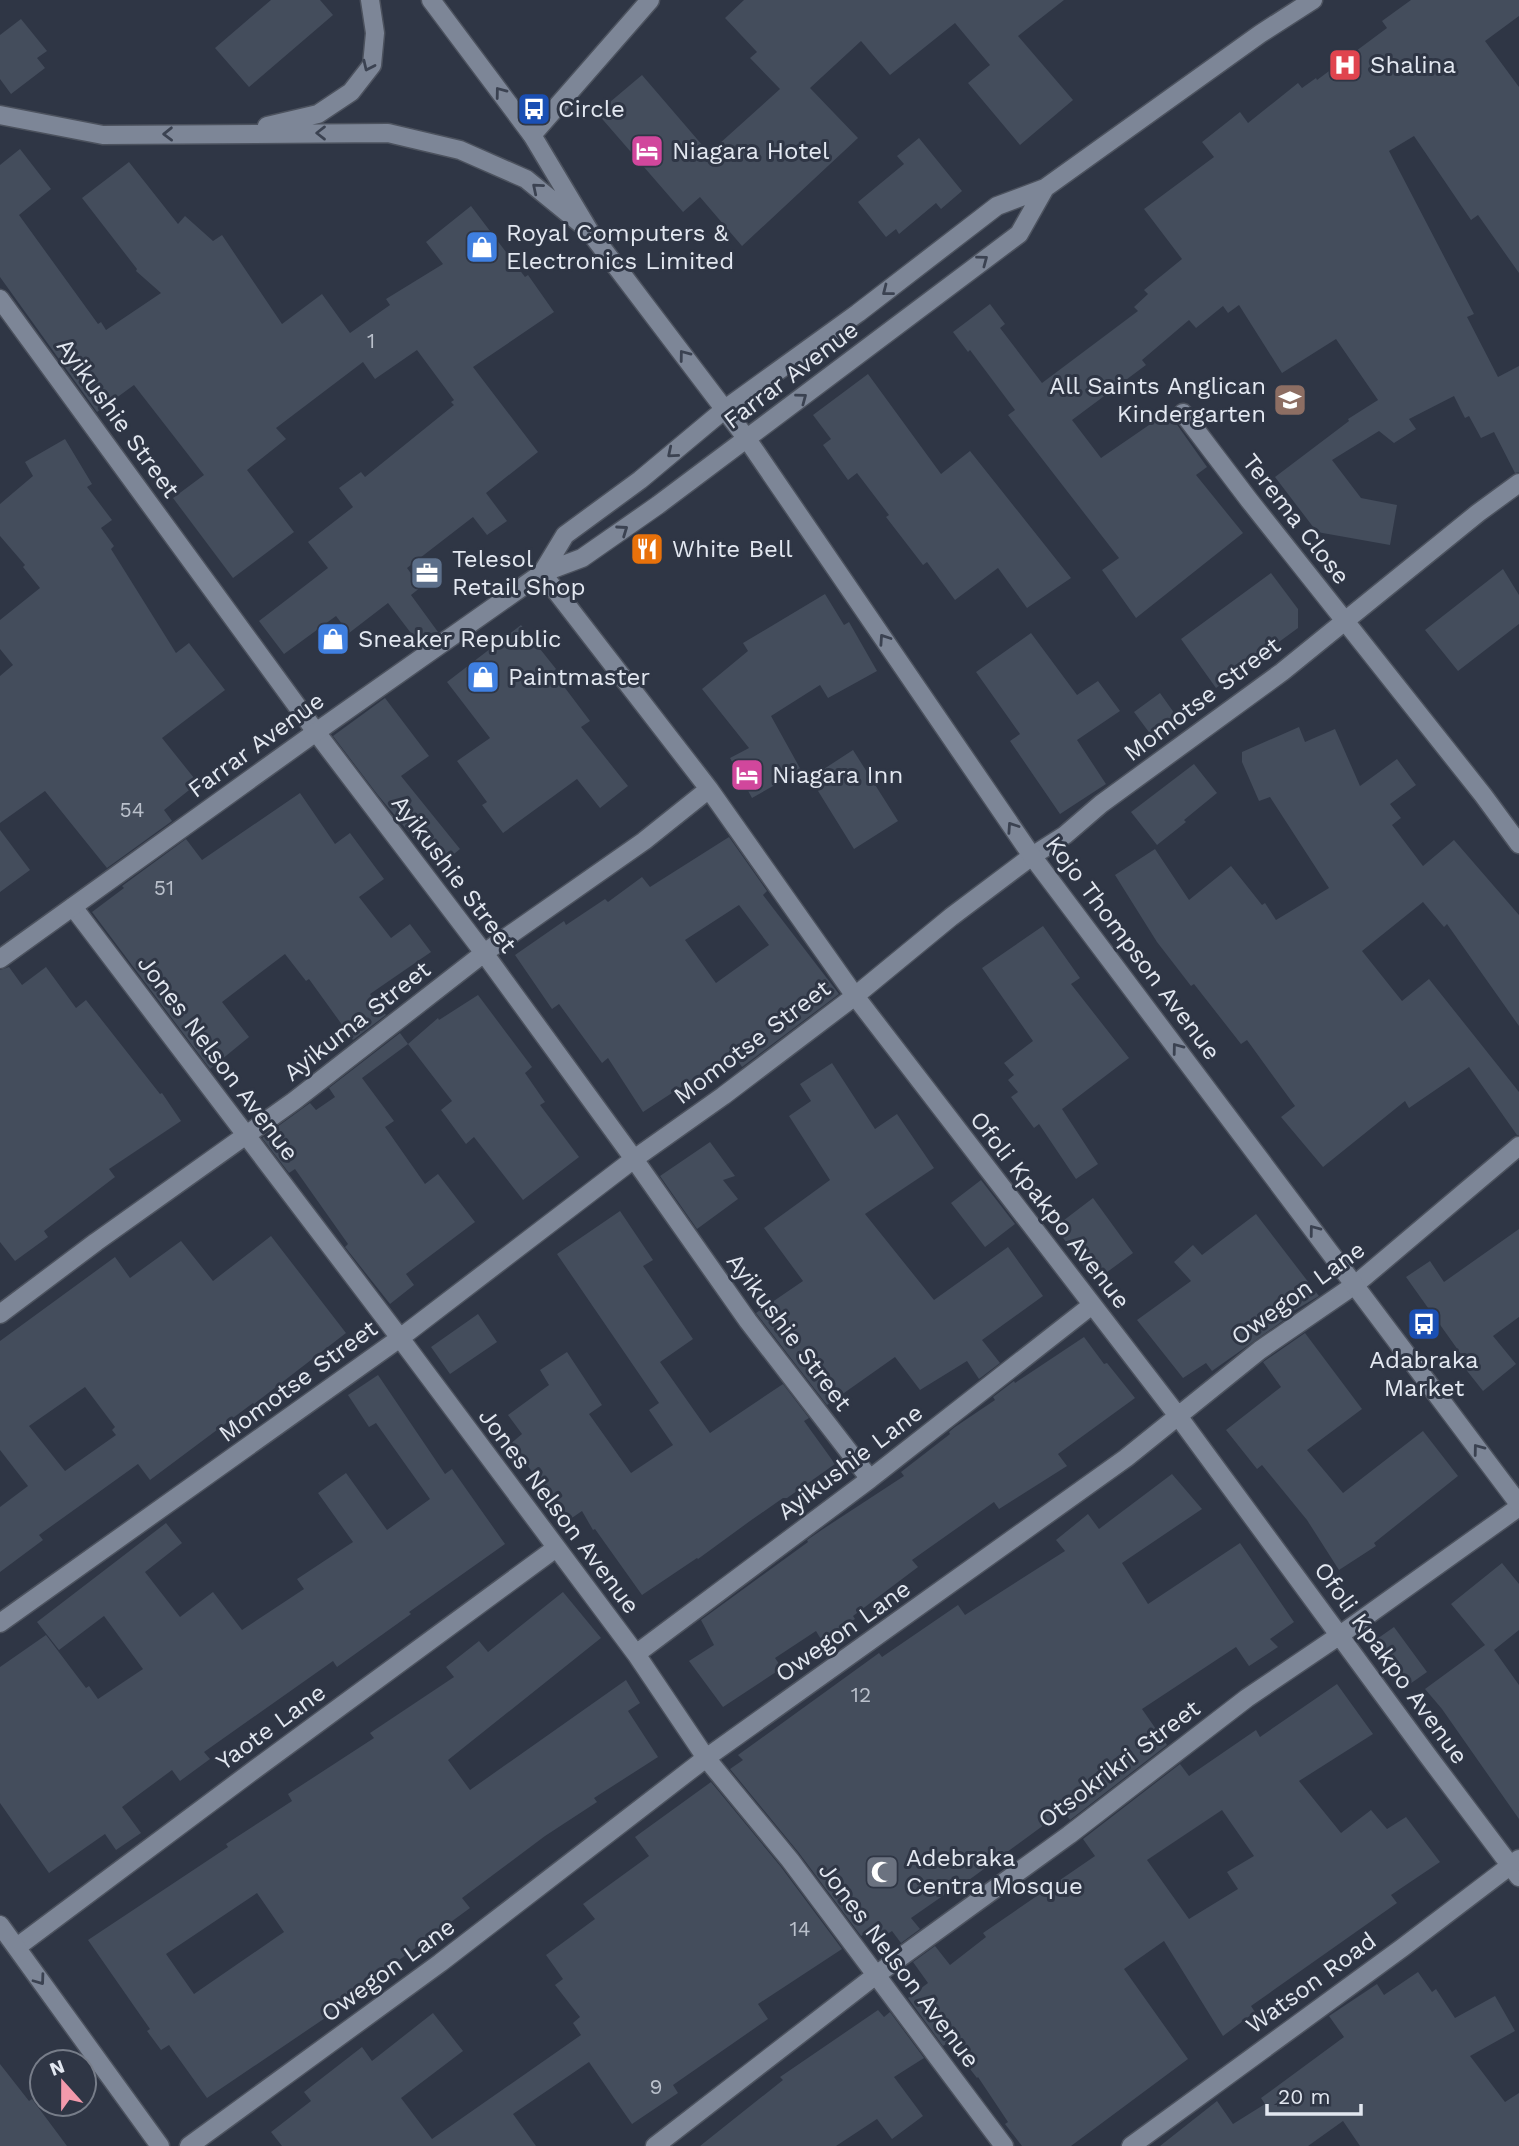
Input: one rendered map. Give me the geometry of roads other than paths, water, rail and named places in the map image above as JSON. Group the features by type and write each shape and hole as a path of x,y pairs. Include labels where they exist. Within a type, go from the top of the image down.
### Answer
{"street":[{"path":"236,134 318,114 351,92 372,65 375,33 370,0"},
{"path":"431,0 532,135 590,232"},
{"path":"532,135 650,0"},
{"name":"Farrar Avenue","path":"542,573 565,535 640,480 725,409 858,313 998,206 1045,188 1260,34 1313,0"},
{"path":"0,115 103,135 388,133 460,150 526,179 590,232"},
{"name":"Farrar Avenue","path":"0,959 542,573 582,558 747,439 1019,234 1045,188"},
{"name":"Kojo Thompson Avenue","path":"590,232 747,439 1032,856 1356,1284 1519,1505"},
{"name":"Ayikushie Street","path":"0,299 316,732 484,953 748,1321 870,1479"},
{"name":"Terema Close","path":"1183,413 1519,844"},
{"name":"Momotse Street","path":"0,1623 400,1338 634,1159 723,1096 855,996 951,916 1065,835 1101,804 1282,671 1519,483"},
{"name":"Ofoli Kpakpo Avenue","path":"542,573 709,789 855,996 1178,1416 1516,1867"},
{"name":"Ayikuma Street","path":"0,1314 293,1101 484,953 645,841 709,789"},
{"name":"Jones Nelson Avenue","path":"73,907 636,1654 706,1758 790,1860 1004,2146"},
{"name":"Owegon Lane","path":"189,2146 440,1963 706,1758 1126,1458 1260,1350 1356,1284 1519,1146"},
{"name":"Ayikushie Lane","path":"636,1654 870,1479 1092,1305"},
{"name":"Otsokrikri Street","path":"655,2146 876,1975 1069,1835 1247,1698 1340,1635 1519,1505"},
{"name":"Yaote Lane","path":"17,1947 556,1548"},
{"name":"Watson Road","path":"1131,2146 1516,1867"},
{"path":"0,1925 160,2146"}],"place":[{"name":"Shalina","path":"1345,65"},
{"name":"Circle","path":"534,109"},
{"name":"Niagara Hotel","path":"647,151"},
{"name":"Royal Computers & Electronics Limited","path":"482,247"},
{"name":"All Saints Anglican Kindergarten","path":"1290,400"},
{"name":"White Bell","path":"647,549"},
{"name":"Telesol Retail Shop","path":"427,573"},
{"name":"Sneaker Republic","path":"333,639"},
{"name":"Paintmaster","path":"483,677"},
{"name":"Niagara Inn","path":"747,775"},
{"name":"Adabraka Market","path":"1424,1324"},
{"name":"Adebraka Centra Mosque","path":"882,1872"}]}
